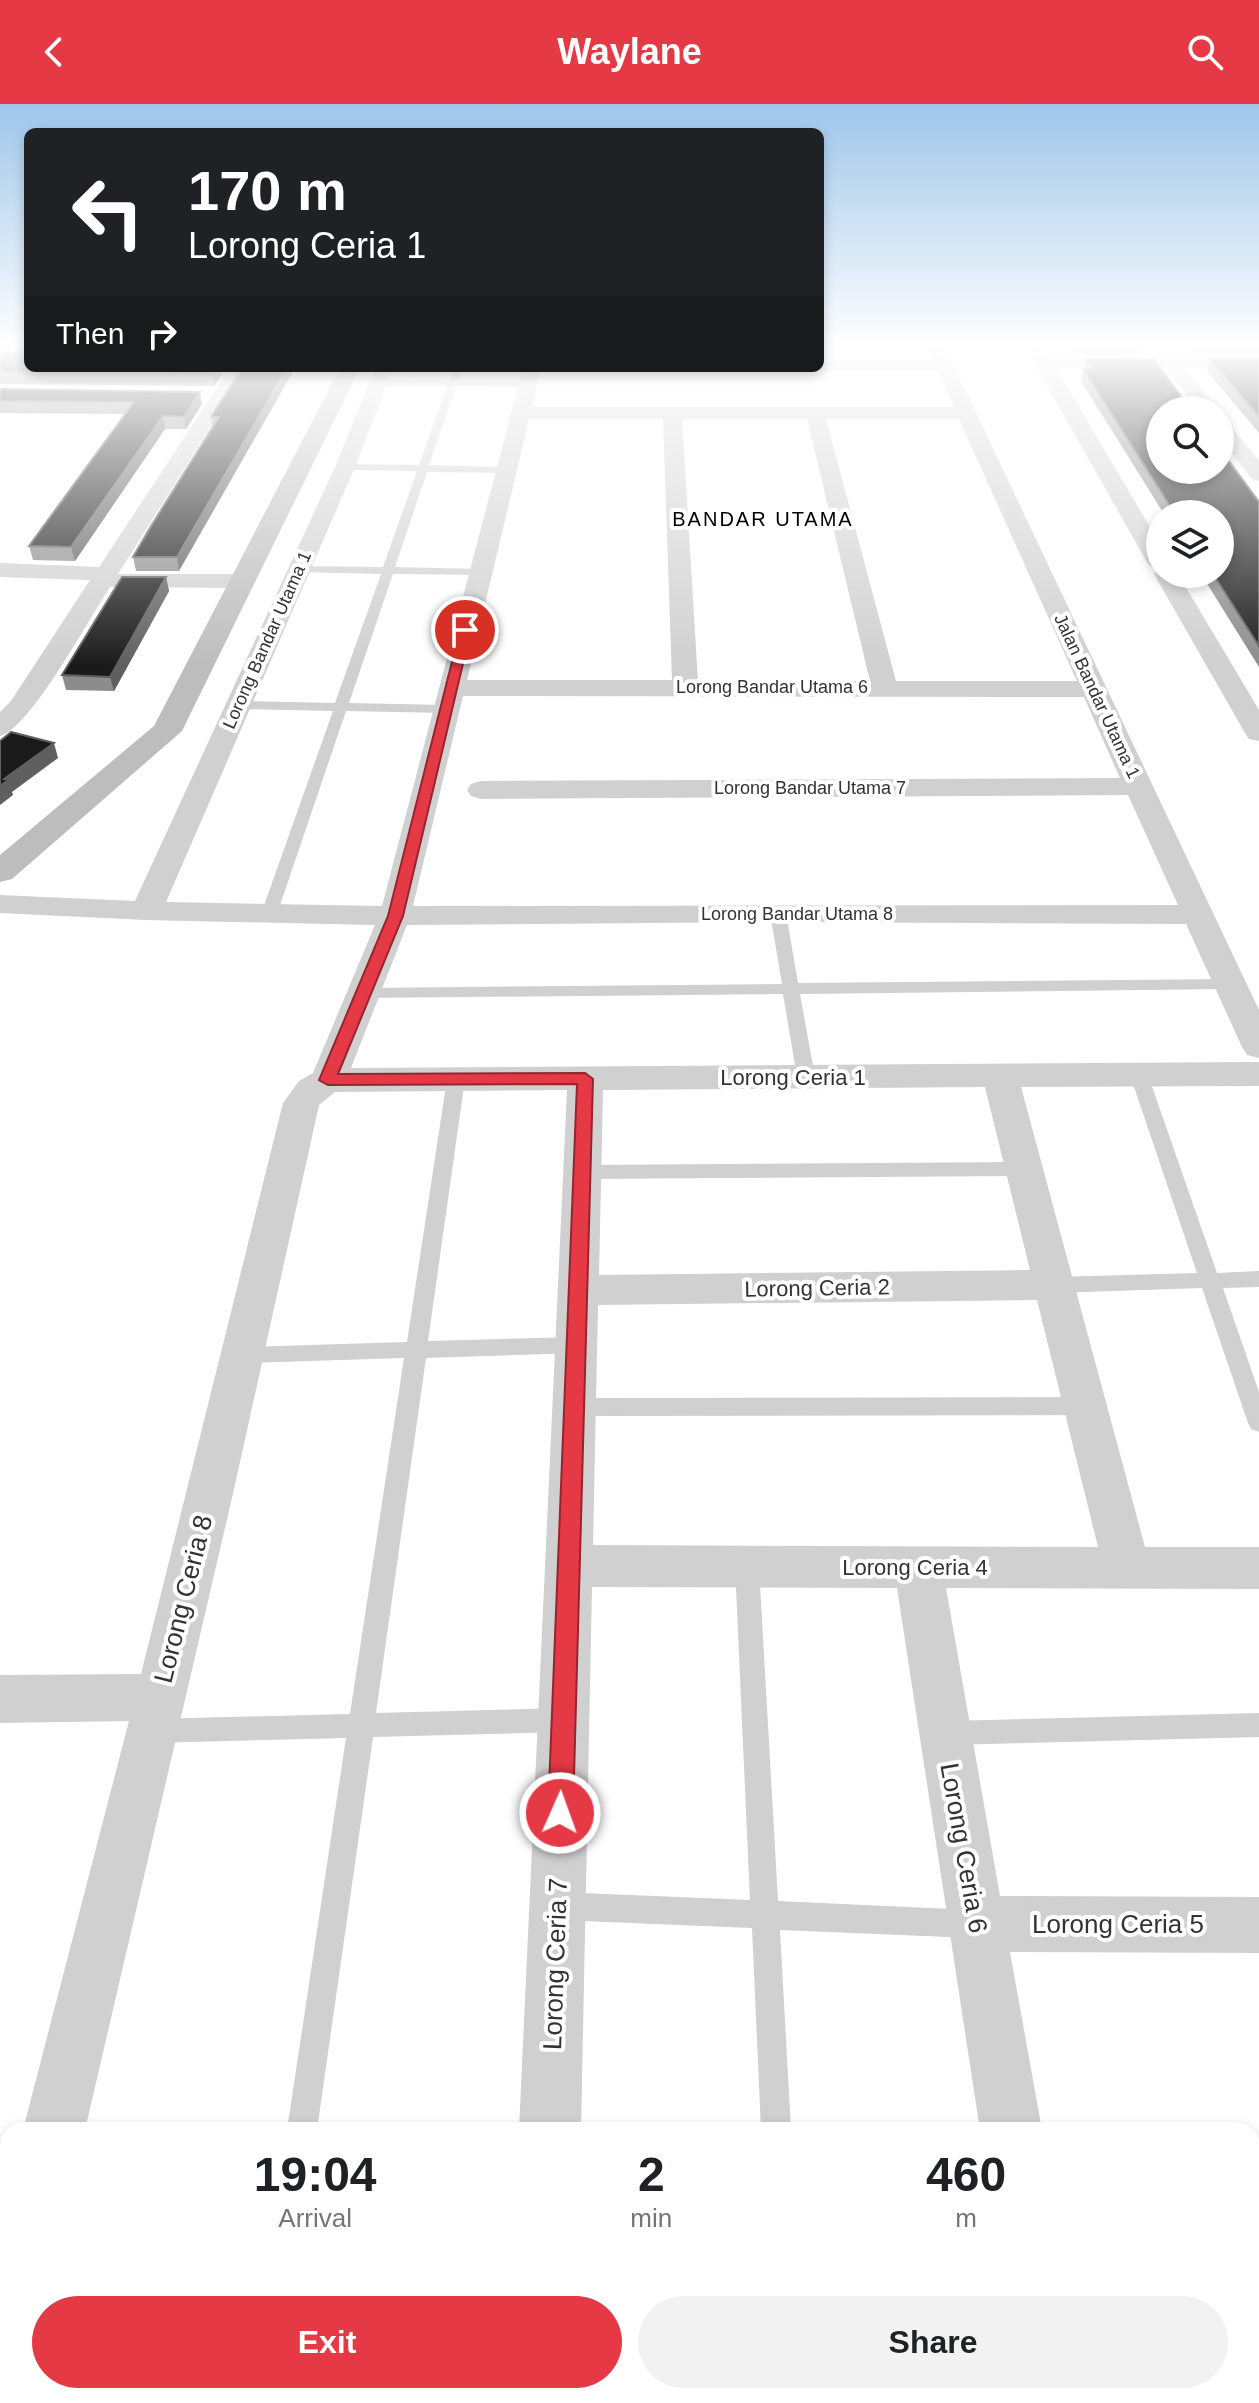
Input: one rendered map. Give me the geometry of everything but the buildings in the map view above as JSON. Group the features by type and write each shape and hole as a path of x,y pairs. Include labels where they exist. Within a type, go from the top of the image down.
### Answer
{"street":[{"path":"0,728 21,706 179,452"},
{"path":"0,872 167,731 292,452"},
{"path":"0,846 146,725 303,452"},
{"name":"Lorong Bandar Utama 1","path":"146,911 351,452"},
{"path":"328,1080 395,916 511,452"},
{"path":"674,452 685,687"},
{"path":"825,452 885,687"},
{"name":"Jalan Bandar Utama 1","path":"984,452 1259,1047"},
{"path":"1095,452 1146,540"},
{"path":"1241,452 1259,475"},
{"path":"0,570 235,574"},
{"path":"1174,588 1259,733"},
{"name":"Lorong Bandar Utama 6","path":"449,699 685,687 1093,689"},
{"name":"Lorong Bandar Utama 7","path":"481,790 1138,786"},
{"name":"Lorong Bandar Utama 8","path":"0,904 146,911 395,916 778,913 1198,915"},
{"name":"Lorong Ceria 1","path":"328,1080 1259,1074"},
{"path":"1000,1076 1127,1567"},
{"name":"Lorong Ceria 7","path":"550,2122 585,1079"},
{"name":"Lorong Ceria 8","path":"56,2122 154,1714 245,1355 301,1103 312,1089 328,1080"},
{"name":"Lorong Ceria 2","path":"579,1290 1054,1285"},
{"name":"Lorong Ceria 4","path":"570,1566 1259,1568"},
{"name":"Lorong Ceria 6","path":"918,1567 1010,2122"},
{"path":"0,1699 154,1714"},
{"name":"Lorong Ceria 5","path":"977,1924 1259,1925"}],"lane":[{"path":"269,914 429,452"},
{"path":"345,467 506,470"},
{"path":"298,569 479,572"},
{"path":"238,705 341,707 449,699"},
{"path":"778,913 806,1077"},
{"path":"364,993 1230,984"},
{"path":"1139,1075 1259,1423"},
{"path":"303,2122 456,1079"},
{"path":"582,1172 1024,1169"},
{"path":"1054,1285 1259,1279"},
{"path":"245,1355 577,1345"},
{"path":"575,1407 1085,1406"},
{"path":"747,1566 776,2122"},
{"path":"154,1714 361,1726 564,1720"},
{"path":"945,1733 1259,1725"},
{"path":"557,1906 977,1924"}],"district":[{"name":"BANDAR UTAMA","path":"763,519"}],"route":[{"path":"465,630 395,916 328,1080 585,1079 560,1813"}]}
